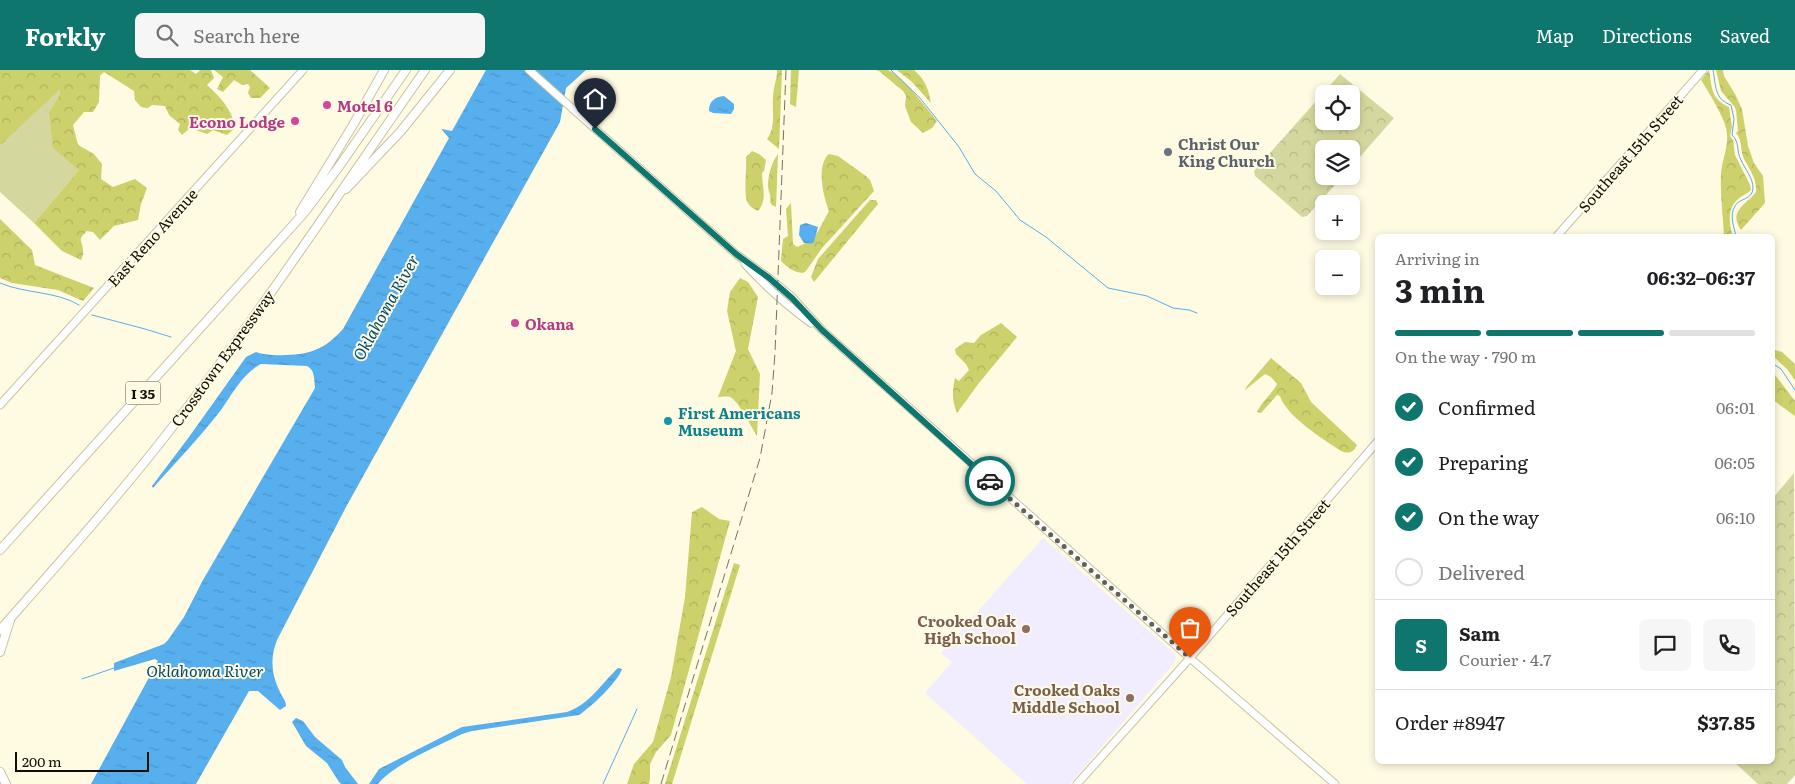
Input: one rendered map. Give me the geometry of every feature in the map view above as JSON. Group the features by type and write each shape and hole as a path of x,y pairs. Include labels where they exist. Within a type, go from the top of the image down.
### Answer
{"highway":[{"path":"286,235 384,70"},
{"name":"Crosstown Expressway","path":"0,550 286,235 333,176 406,70"},
{"name":"Crosstown Expressway","path":"0,630 110,504 168,432 236,340 425,70"},
{"path":"328,209 401,131 450,70"},
{"path":"0,652 11,618"},
{"path":"0,772 6,784"}],"main road":[{"name":"East Reno Avenue","path":"0,405 304,70"},
{"path":"529,70 736,254 769,278 792,298 822,330 1190,658 1335,784"},
{"name":"Southeast 15th Street","path":"1559,234 1703,70"},
{"name":"Southeast 15th Street","path":"1077,784 1190,658 1375,444"}],"shaded area":[{"path":"1043,538 1174,653 1176,657 1174,663 1070,784 1027,784 925,693 952,662 941,653"}],"green space":[{"path":"0,70 190,70 196,74 200,70 211,70 214,78 207,85 225,104 234,121 235,128 227,135 213,130 207,134 190,128 182,135 178,130 180,124 169,115 165,106 152,105 148,108 141,107 135,100 134,91 104,72 100,76 99,102 93,112 84,112 73,125 78,145 94,154 102,164 101,179 113,187 135,179 147,188 138,220 114,226 100,240 93,232 87,231 84,234 81,239 83,253 81,260 62,251 34,223 79,170 53,148 49,112 60,95 60,89 0,146"},
{"path":"214,70 250,70 270,88 260,98 251,98 248,93 250,87 248,84 242,85 234,80 223,92 217,89 223,77"},
{"path":"777,70 782,70 779,149 767,139 773,124 773,94"},
{"path":"791,70 799,70 796,107 790,104"},
{"path":"875,70 887,70 907,85 937,121 932,128 923,133 911,122 905,106 906,96 903,91 879,71"},
{"path":"897,70 914,70 926,85 931,103 912,82"},
{"path":"1709,70 1713,92 1723,104 1729,107 1732,127 1730,136 1733,140 1735,155 1750,185 1751,190 1737,200 1730,212 1733,234 1724,234 1721,174 1727,134 1725,123 1701,80"},
{"path":"1716,70 1723,70 1724,76 1742,109 1748,146 1754,163 1763,176 1765,203 1741,230 1736,218 1737,213 1756,192 1755,183 1743,156 1740,139 1736,133 1738,131 1736,110 1721,91"},
{"path":"1340,74 1354,85 1330,85"},
{"path":"60,88 61,95 49,112 79,170 34,223 0,192 0,146"},
{"path":"1360,90 1394,118 1360,157 1360,140 1315,140 1315,185 1335,185 1326,195 1315,195 1315,207 1307,216 1302,217 1255,176 1254,171 1315,102 1315,130 1360,130"},
{"path":"752,151 766,160 762,173 764,198 758,211 749,204 746,194 746,157"},
{"path":"778,154 776,207 770,202 768,185 771,169"},
{"path":"829,154 838,156 866,176 870,180 874,191 822,248 806,271 803,273 796,272 788,268 781,261 783,239 788,236 786,209 791,203 793,244 797,247 806,243 811,244 829,211 823,189 822,173 825,159"},
{"path":"870,200 876,200 878,204 814,282 811,277 818,259"},
{"path":"0,219 32,250 35,265 94,288 83,301 58,290 12,283 0,278"},
{"path":"740,278 748,282 758,297 748,349 760,374 757,436 733,399 718,397 736,351 727,311 730,292"},
{"path":"1001,323 1017,337 957,413 953,396 955,378 959,381 969,370 956,354 955,349 965,342 974,343 981,335"},
{"path":"1775,350 1782,352 1795,364 1795,380 1775,358"},
{"path":"1271,358 1301,383 1311,402 1357,445 1354,450 1349,453 1341,451 1325,441 1297,419 1284,404 1280,396 1277,395 1261,413 1257,412 1277,384 1271,377 1265,374 1245,390"},
{"path":"1775,375 1795,401 1795,416 1775,401"},
{"path":"1794,473 1795,775 1787,784 1758,784 1736,764 1775,764 1775,496"},
{"path":"702,507 719,519 730,521 671,735 656,752 650,764 649,784 627,784 634,764 653,742 671,677 685,597 692,512"},
{"path":"734,563 740,565 672,784 665,784"}],"water":[{"name":"Oklahoma River","path":"486,70 586,70 566,88 560,122 346,507 277,640 272,660 273,672 286,706 280,710 258,691 249,691 196,784 91,784 158,661 155,659 114,671 114,663 164,644 184,617 203,580 315,388 314,375 310,368 307,366 261,364 255,368 238,384 221,410 196,440 153,488 152,486 246,357 256,352 262,354 294,355 309,352 327,344 343,329 449,138 442,129 452,131"},
{"path":"724,96 734,104 731,114 709,111 713,100"},
{"path":"806,223 818,227 814,242 811,244 804,243 799,235 800,225"},
{"path":"618,668 622,669 610,687 579,715 462,734 405,763 378,784 369,784 379,769 462,727 567,712 589,699"},
{"path":"296,718 303,721 315,737 342,760 358,784 341,784 339,782 327,763 306,746 292,722"}],"waterway":[{"path":"891,70 920,98 959,147 975,174 996,191 1020,220 1046,237 1108,288 1147,296 1173,308 1197,313"},
{"path":"1713,70 1717,91 1721,99 1731,105 1734,119 1732,135 1753,184 1751,195 1737,203 1733,210 1732,221 1735,234"},
{"path":"0,283 10,287 61,297 79,305"},
{"path":"92,315 171,337"},
{"path":"1775,365 1781,369 1795,390"},
{"path":"82,679 114,668"},
{"path":"603,784 637,709"}],"railway":[{"path":"661,784 760,458 772,393 786,70"}],"way so far":[{"path":"990,481 1190,658"}],"place":[{"name":"Motel 6","path":"327,105"},
{"name":"Econo Lodge","path":"295,121"},
{"name":"Christ Our King Church","path":"1168,152"},
{"name":"Okana","path":"515,323"},
{"name":"First Americans Museum","path":"668,421"},
{"name":"Crooked Oak High School","path":"1026,629"},
{"name":"Crooked Oaks Middle School","path":"1130,698"}],"route":[{"path":"595,129 736,254 769,278 792,298 822,330 990,481"}]}
